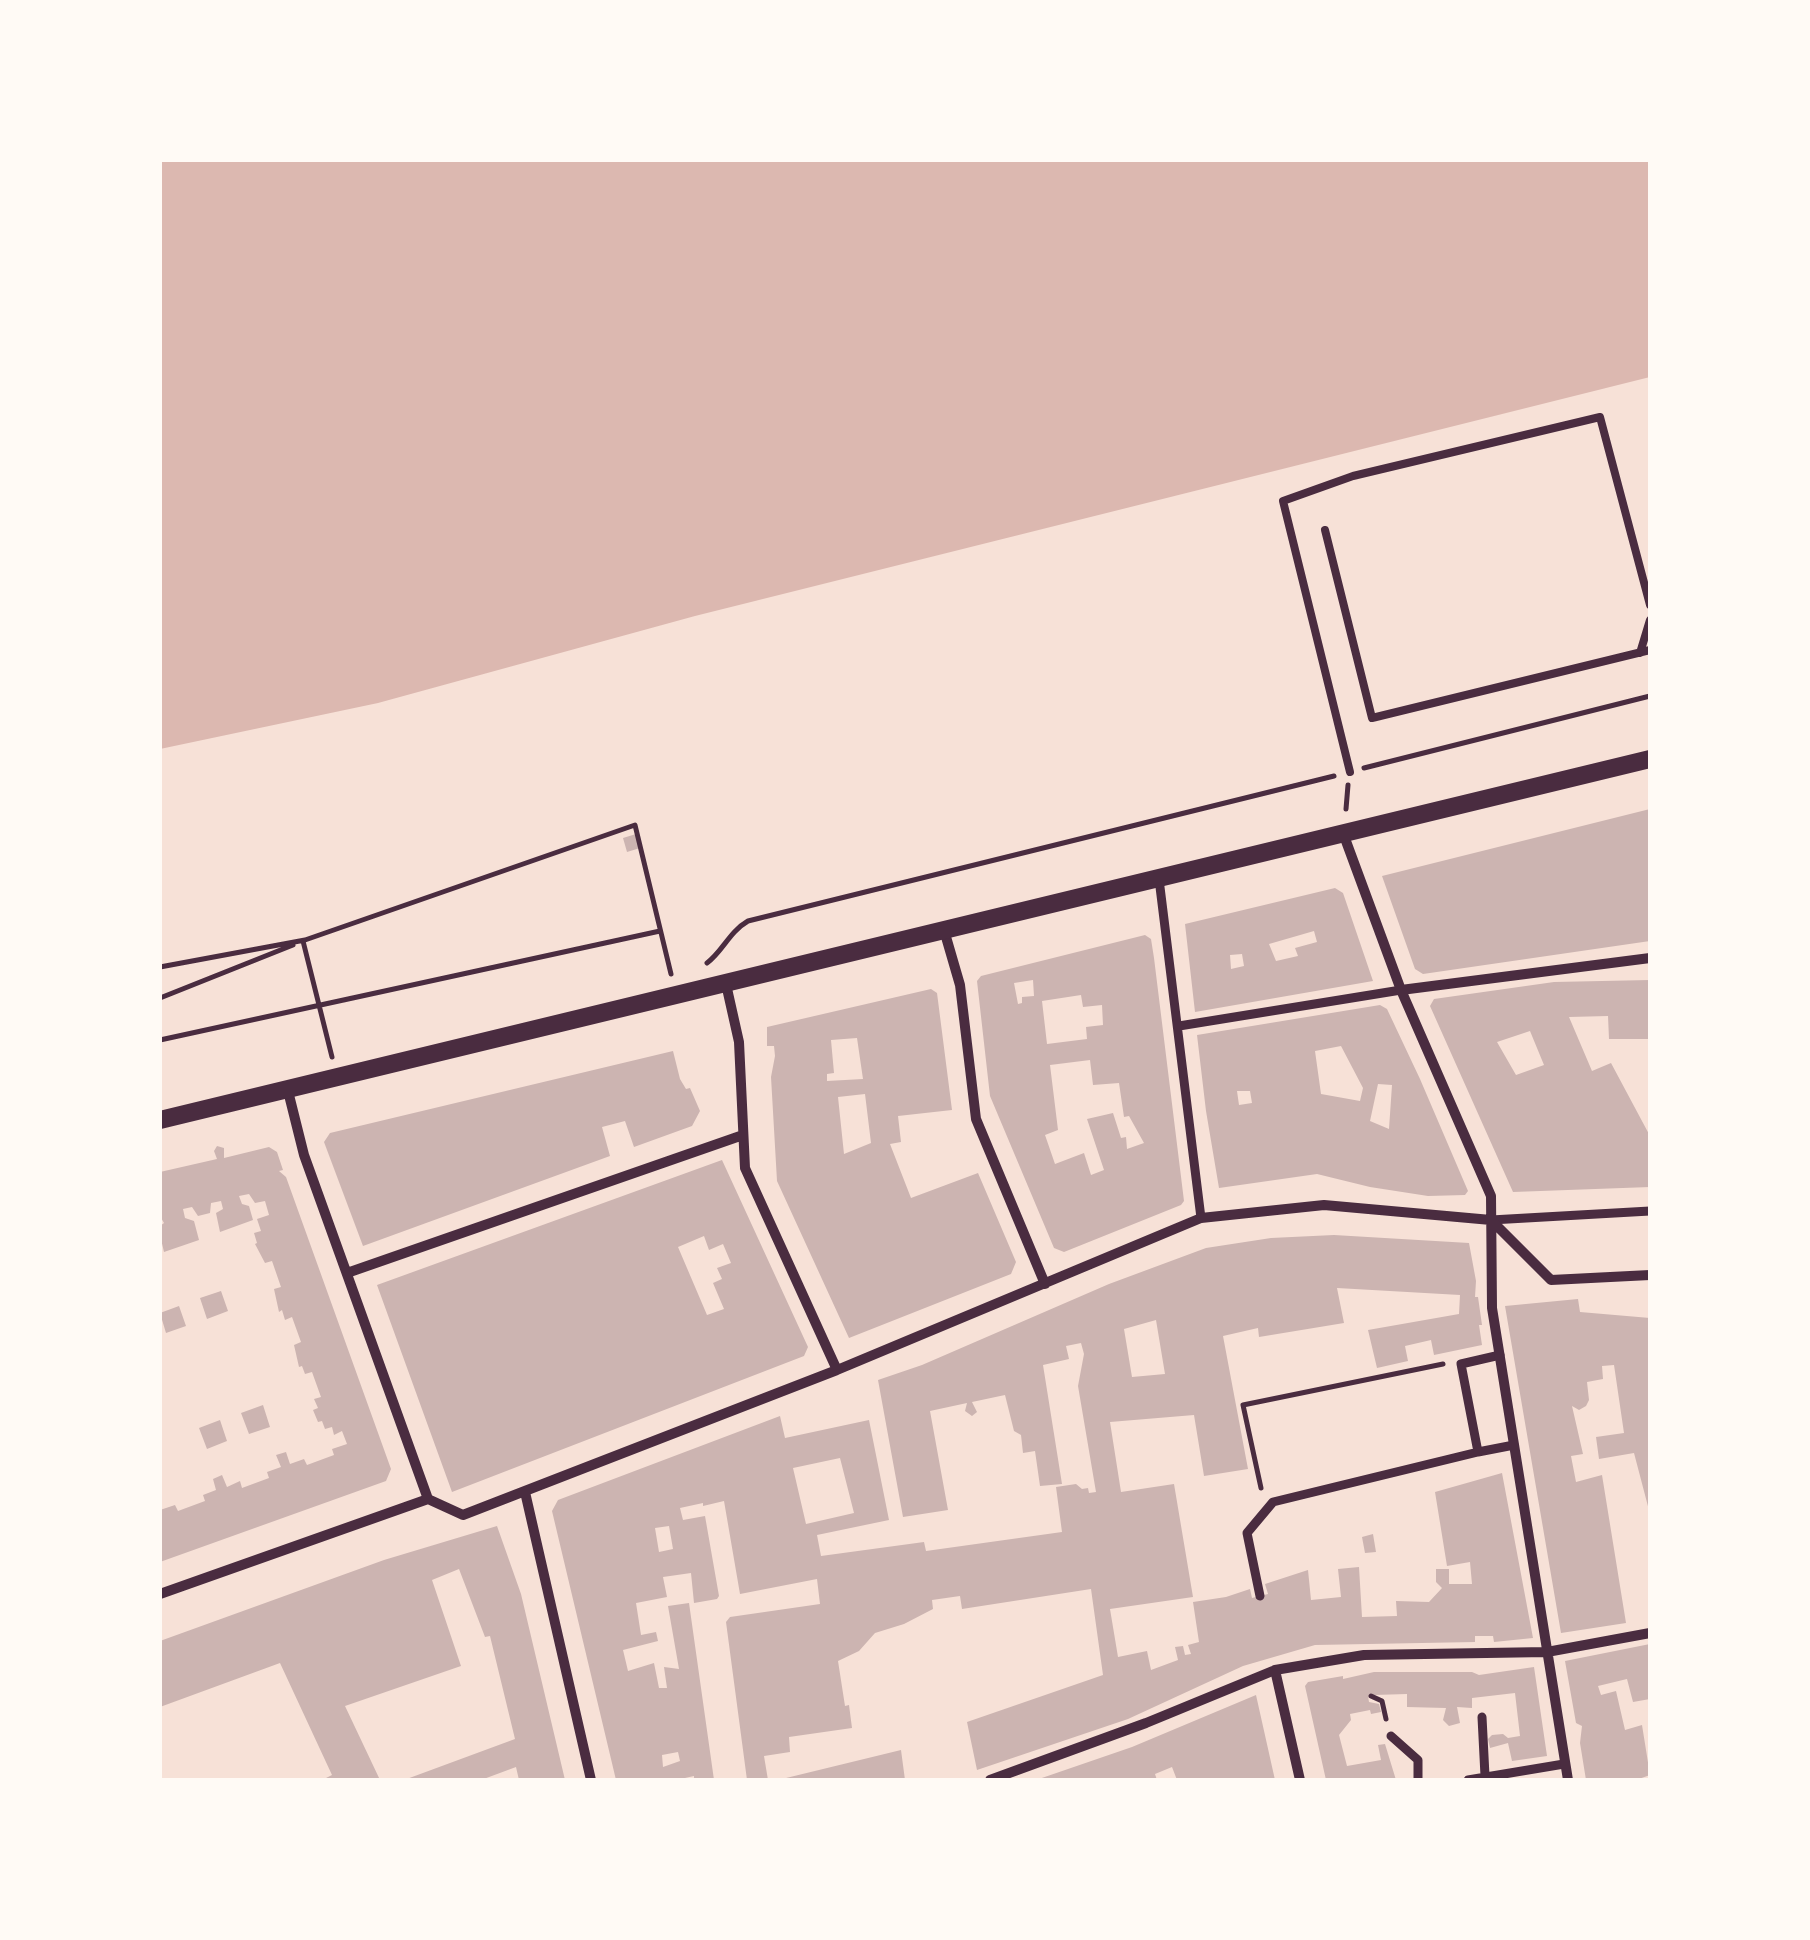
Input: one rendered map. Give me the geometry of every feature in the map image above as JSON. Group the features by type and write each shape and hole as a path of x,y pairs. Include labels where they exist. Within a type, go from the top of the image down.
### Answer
{"street":[{"path":"160,1120 1650,759"},
{"path":"1343,832 1401,990 1491,1196 1492,1308 1568,1780"},
{"path":"1159,879 1201,1218"},
{"path":"944,930 960,985 976,1119 1044,1284"},
{"path":"1179,1026 1401,990 1650,958"},
{"path":"726,984 740,1042 746,1168 837,1370"},
{"path":"288,1090 304,1156 428,1499"},
{"path":"347,1273 743,1135"},
{"path":"160,1594 428,1499 463,1514 525,1492 837,1370 1201,1218 1324,1206 1492,1220 1650,1211"},
{"path":"1492,1220 1551,1280 1650,1275"},
{"path":"1478,1452 1462,1364 1500,1355"},
{"path":"1260,1596 1247,1532 1273,1502 1514,1445"},
{"path":"525,1492 591,1780"},
{"path":"990,1780 1018,1775 1275,1670 1364,1655 1547,1652 1650,1633"},
{"path":"1273,1657 1300,1780"},
{"path":"1482,1717 1485,1776"},
{"path":"1391,1736 1418,1760 1418,1780"},
{"path":"1468,1780 1564,1764"}],"lane":[{"path":"1350,772 1283,501 1353,476 1600,417 1650,605"},
{"path":"1325,530 1372,718 1650,650"},
{"path":"1640,653 1650,620"}],"path":[{"path":"698,968 718,954 728,937 748,922 1650,696"},
{"path":"1343,832 1350,772"},
{"path":"160,998 305,940 636,825 672,974"},
{"path":"160,1040 661,930"},
{"path":"160,967 305,940"},
{"path":"305,940 332,1057"},
{"path":"1260,1482 1243,1405 1436,1364 1462,1364"},
{"path":"1371,1696 1382,1701 1391,1736"}],"shaded area":[{"path":"160,160 1650,160 1650,377 695,616 378,703 160,749"}],"building":[{"path":"1650,809 1650,941 1423,974 1415,969 1382,876"},
{"path":"636,834 640,848 627,852 623,838"},
{"path":"1335,888 1343,893 1373,981 1195,1012 1185,924","holes":["1314,931 1317,942 1295,948 1298,956 1276,961 1269,944","1242,954 1244,966 1231,969 1230,955"]},
{"path":"1145,935 1151,939 1184,1201 1181,1205 1064,1252 1054,1248 990,1096 977,981 981,976","holes":["1033,980 1034,996 1022,997 1018,1004 1014,983","1081,995 1083,1007 1102,1005 1103,1025 1086,1027 1087,1039 1047,1044 1042,1001","1090,1060 1093,1085 1119,1083 1124,1117 1129,1116 1144,1143 1127,1149 1126,1137 1121,1138 1113,1113 1087,1119 1104,1170 1091,1175 1084,1153 1055,1164 1045,1135 1058,1130 1050,1065"]},
{"path":"1650,980 1650,1039 1609,1039 1608,1016 1569,1017 1592,1071 1611,1063 1650,1136 1650,1187 1513,1192 1430,1006 1434,999 1554,982","holes":["1530,1031 1544,1065 1516,1075 1497,1042"]},
{"path":"931,989 937,993 952,1110 898,1116 901,1142 890,1144 911,1198 978,1173 1016,1262 1011,1274 849,1338 777,1181 771,1077 775,1056 774,1046 767,1046 767,1027","holes":["857,1038 863,1079 827,1081 827,1074 834,1073 831,1040","865,1094 871,1143 844,1154 838,1097"]},
{"path":"1380,1005 1387,1009 1468,1191 1465,1195 1428,1196 1317,1174 1219,1188 1197,1035","holes":["1341,1046 1363,1088 1360,1101 1321,1094 1315,1051","1378,1084 1392,1085 1389,1129 1370,1121","1237,1091 1250,1091 1252,1103 1239,1105"]},
{"path":"673,1051 680,1079 686,1089 690,1088 700,1111 692,1126 634,1147 625,1121 602,1127 610,1156 363,1246 324,1142 330,1133"},
{"path":"217,1146 224,1148 224,1158 269,1147 277,1152 283,1170 279,1171 286,1177 391,1469 386,1481 160,1562 160,1510 175,1505 178,1511 205,1501 203,1495 216,1490 213,1479 222,1475 227,1487 240,1481 242,1488 269,1478 267,1472 281,1467 276,1455 286,1452 290,1464 304,1459 307,1465 334,1455 332,1449 347,1444 342,1431 334,1435 332,1427 325,1429 322,1421 318,1422 314,1399 321,1397 312,1372 305,1374 299,1367 294,1345 301,1342 292,1317 285,1320 282,1310 279,1312 274,1289 281,1287 272,1261 265,1263 255,1244 254,1233 261,1231 257,1219 269,1215 265,1201 255,1203 249,1194 239,1196 242,1204 249,1206 253,1220 220,1232 216,1213 223,1209 221,1201 211,1203 210,1213 198,1216 192,1207 183,1209 185,1218 194,1221 199,1240 164,1252 160,1235 164,1223 160,1216 160,1172 217,1159"},
{"path":"722,1160 808,1347 804,1356 452,1492 377,1285","holes":["704,1236 709,1250 723,1244 731,1263 717,1268 722,1279 713,1283 724,1309 707,1315 678,1247"]},
{"path":"1334,1235 1469,1243 1482,1345 1434,1355 1431,1340 1405,1346 1408,1361 1377,1368 1368,1330 1459,1314 1460,1295 1337,1288 1344,1323 1259,1337 1258,1328 1223,1336 1248,1469 1204,1476 1194,1415 1110,1422 1121,1492 1174,1484 1193,1597 1110,1609 1118,1657 1147,1651 1151,1670 1178,1660 1175,1647 1183,1646 1185,1655 1191,1654 1188,1645 1199,1642 1193,1602 1250,1589 1252,1598 1268,1594 1265,1584 1308,1570 1311,1600 1341,1597 1338,1569 1359,1567 1362,1617 1397,1616 1396,1601 1429,1602 1442,1588 1436,1582 1436,1569 1449,1569 1449,1584 1472,1584 1470,1562 1447,1566 1435,1492 1502,1473 1533,1638 1494,1642 1493,1636 1475,1636 1475,1642 1315,1645 1243,1666 1128,1719 977,1770 967,1722 1103,1675 1091,1589 962,1609 960,1596 932,1600 933,1609 875,1633 859,1651 838,1661 852,1728 789,1737 790,1752 764,1756 768,1780 747,1780 726,1622 730,1617 820,1604 817,1579 740,1594 724,1501 703,1503 680,1508 683,1520 705,1516 719,1596 694,1603 691,1573 663,1577 667,1597 636,1603 641,1635 656,1632 658,1641 623,1650 628,1671 654,1663 659,1688 667,1688 664,1667 679,1669 668,1606 689,1603 714,1780 694,1780 694,1776 676,1780 616,1780 552,1511 558,1500 780,1416 785,1438 869,1420 889,1520 817,1535 821,1556 924,1542 926,1551 1062,1532 1056,1487 1076,1484 1088,1488 1089,1493 1096,1492 1078,1386 1084,1354 1081,1343 1066,1346 1069,1359 1043,1365 1062,1484 1040,1486 1035,1451 1023,1453 1021,1435 1014,1431 1005,1395 972,1402 977,1412 972,1416 965,1411 967,1403 930,1411 948,1510 903,1517 878,1380 1206,1248 1271,1238","holes":["1156,1320 1165,1374 1132,1377 1124,1329","840,1458 854,1513 806,1524 793,1468","669,1526 673,1549 659,1552 655,1528","678,1752 680,1761 663,1767 662,1755"]},
{"path":"221,1291 228,1311 207,1319 200,1298"},
{"path":"1578,1299 1580,1312 1650,1318 1650,1514 1634,1453 1599,1459 1596,1437 1624,1433 1614,1365 1602,1366 1603,1379 1587,1382 1586,1406 1579,1410 1572,1406 1583,1454 1571,1456 1576,1482 1602,1475 1626,1623 1561,1633 1505,1306"},
{"path":"179,1306 186,1326 166,1333 160,1313"},
{"path":"263,1405 270,1427 249,1434 241,1413"},
{"path":"220,1420 227,1441 207,1449 199,1428"},
{"path":"497,1526 521,1594 565,1780 519,1780 516,1767 481,1780 404,1780 515,1739 490,1636 485,1637 459,1569 432,1580 461,1666 345,1706 380,1780 322,1780 332,1775 280,1663 160,1707 160,1641 384,1560"},
{"path":"1373,1534 1376,1552 1365,1553 1362,1537"},
{"path":"1650,1644 1650,1699 1633,1702 1627,1679 1598,1686 1601,1695 1616,1691 1625,1730 1642,1725 1650,1775 1636,1780 1586,1780 1580,1743 1582,1726 1576,1723 1565,1661"},
{"path":"1534,1667 1547,1756 1512,1761 1508,1743 1490,1748 1488,1739 1492,1735 1520,1736 1515,1693 1472,1698 1472,1708 1457,1707 1460,1723 1449,1726 1443,1720 1446,1708 1407,1707 1407,1694 1374,1695 1368,1696 1369,1702 1379,1704 1381,1712 1350,1714 1351,1720 1339,1735 1347,1766 1381,1760 1378,1745 1385,1744 1396,1780 1326,1780 1305,1686 1308,1682 1374,1672 1479,1675"},
{"path":"1256,1695 1275,1780 1177,1780 1172,1767 1155,1774 1157,1780 1036,1780 1132,1747"},
{"path":"901,1750 905,1780 782,1780 782,1779"}]}
